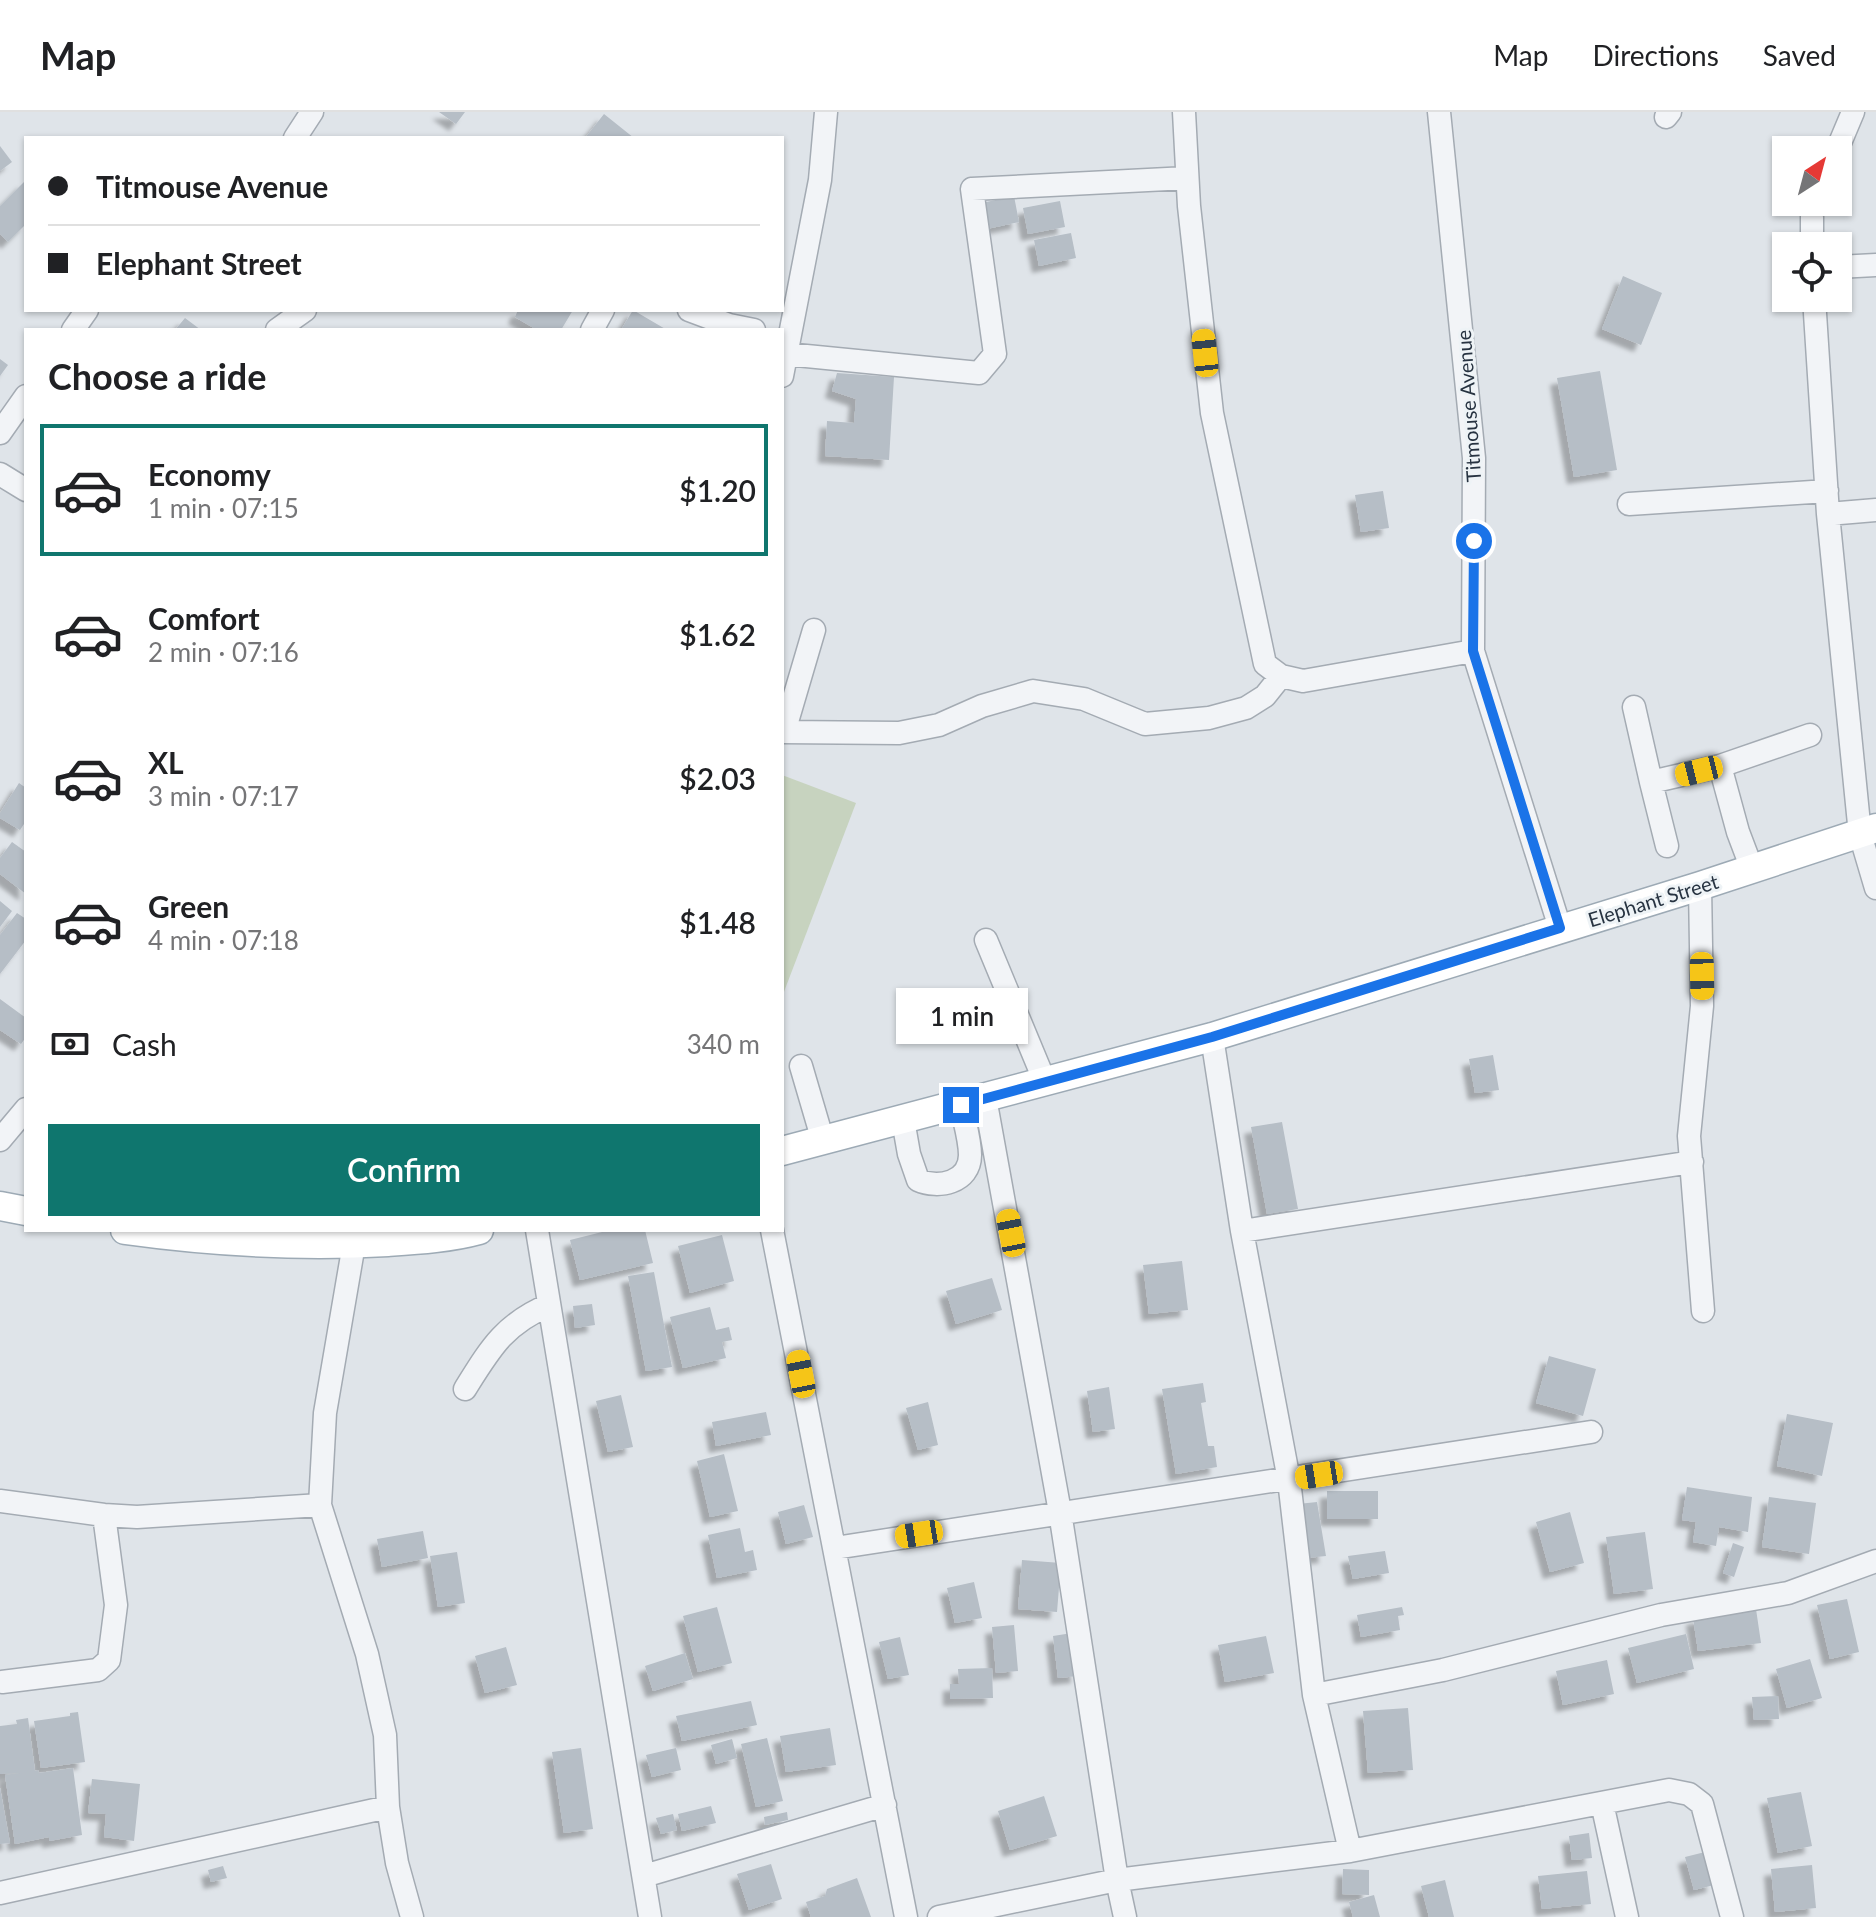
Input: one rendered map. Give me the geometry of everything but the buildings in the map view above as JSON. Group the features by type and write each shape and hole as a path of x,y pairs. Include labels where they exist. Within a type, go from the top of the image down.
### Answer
{"main road":[{"name":"Elephant Street","path":"784,1151 1212,1037 1868,831"},
{"path":"0,1206 24,1211"},
{"path":"183,1233 354,1244 457,1232"}],"street":[{"path":"296,136 312,112"},
{"path":"826,112 820,180 785,351 979,373 995,354 972,189 1187,178"},
{"path":"1184,112 1187,178 1212,413 1265,664 1281,676 1303,681 1473,651"},
{"name":"Titmouse Avenue","path":"1439,112 1474,458 1473,651 1560,928"},
{"path":"1843,136 1853,112"},
{"path":"1852,266 1876,265"},
{"path":"280,328 302,312"},
{"path":"694,312 744,328"},
{"path":"1815,312 1828,514 1876,888"},
{"path":"0,433 24,399"},
{"path":"0,474 24,489"},
{"path":"1629,504 1827,491"},
{"path":"1828,514 1876,510"},
{"path":"784,729 814,630"},
{"path":"784,732 899,733 939,725 982,706 1033,691 1084,699 1145,724 1209,718 1246,708 1265,696 1281,676"},
{"path":"1634,707 1667,846"},
{"path":"1651,782 1720,766 1810,735"},
{"path":"1720,766 1752,869"},
{"path":"1700,886 1702,1006 1689,1136 1703,1311"},
{"path":"986,940 1045,1082"},
{"path":"1212,1037 1242,1231 1289,1480 1314,1695 1350,1851"},
{"path":"801,1066 823,1141"},
{"path":"903,1120 909,1154 918,1180 930,1186 952,1183 967,1169 973,1101"},
{"path":"973,1101 1060,1512 1125,1917"},
{"path":"0,1140 24,1111"},
{"path":"1242,1231 1692,1162"},
{"path":"537,1232 650,1917"},
{"path":"772,1232 906,1917"},
{"path":"354,1244 325,1413 320,1505 367,1654 385,1735 388,1807 397,1863 412,1917"},
{"path":"465,1389 487,1354 511,1326 523,1316 549,1305"},
{"path":"835,1548 1591,1432"},
{"path":"0,1501 104,1515 171,1517 320,1505"},
{"path":"2,1682 98,1670 109,1660 116,1605 104,1515"},
{"path":"1314,1695 1443,1670 1661,1615 1788,1593 1876,1561"},
{"path":"939,1917 1117,1880 1350,1851 1669,1790 1689,1794 1702,1804 1732,1917"},
{"path":"1602,1803 1627,1917"},
{"path":"644,1876 885,1805"},
{"path":"0,1893 388,1807"}],"green space":[{"path":"784,776 856,803 784,992"}],"route":[{"path":"961,1105 1212,1037 1560,928 1473,651 1474,541"}]}
